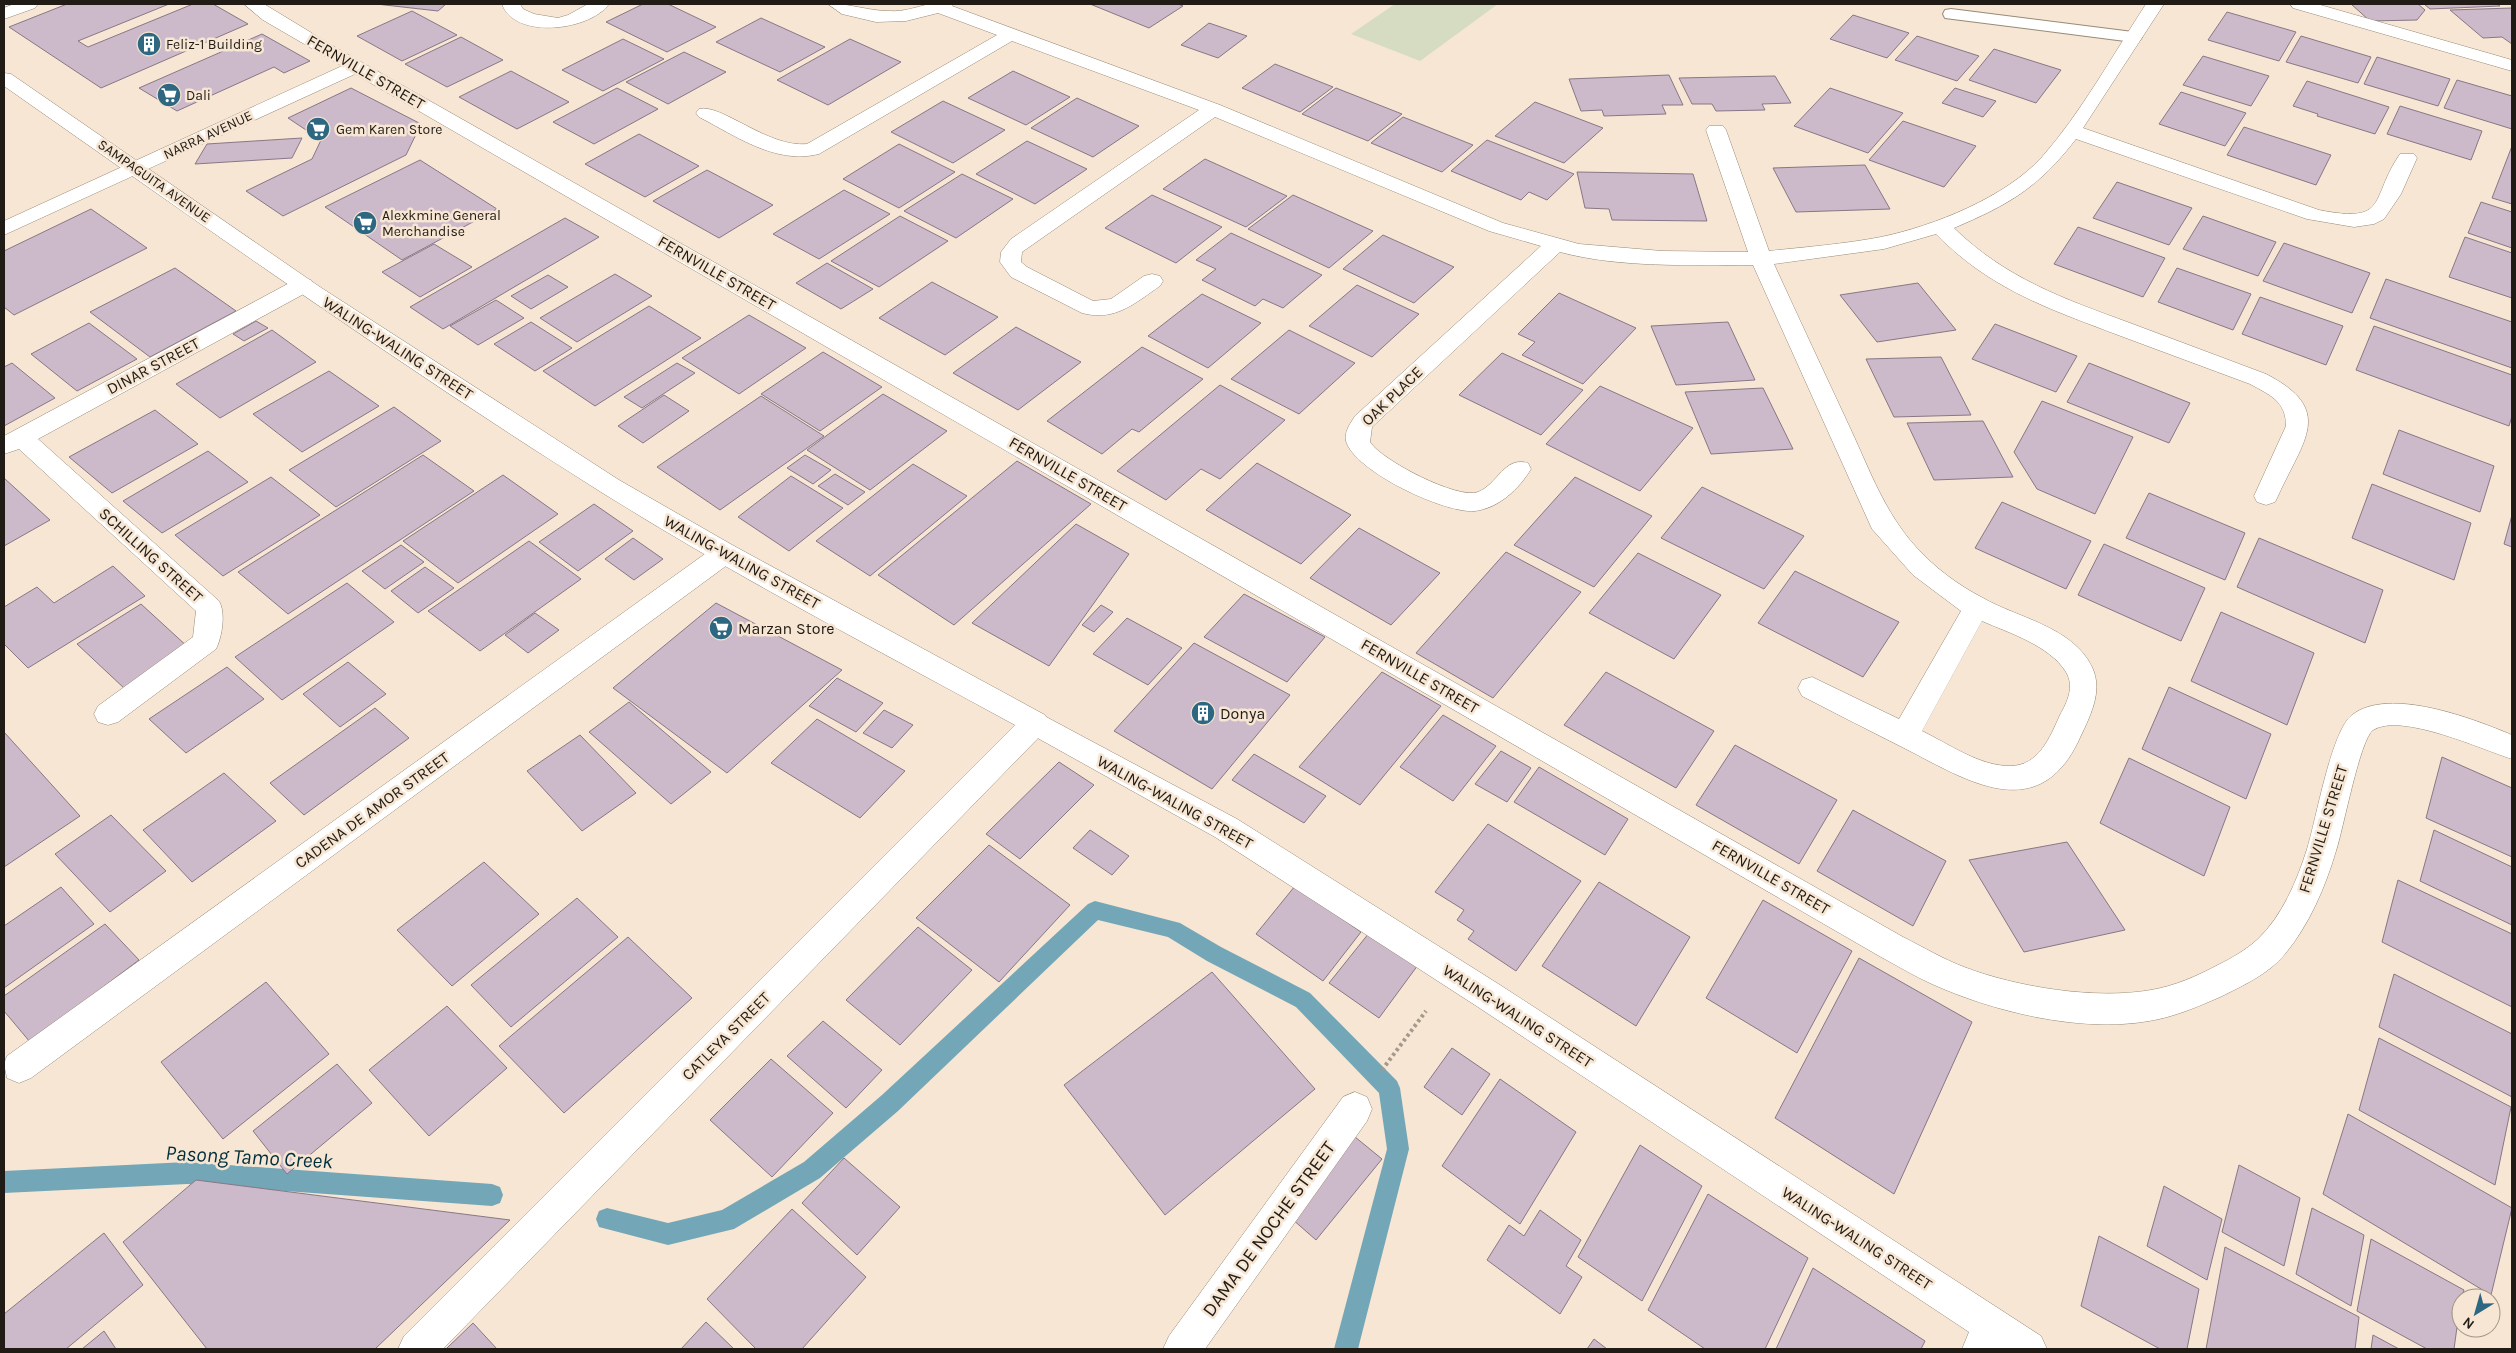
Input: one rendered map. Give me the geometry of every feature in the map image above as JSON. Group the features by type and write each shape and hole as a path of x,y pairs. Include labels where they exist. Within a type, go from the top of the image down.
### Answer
{"street":[{"path":"4,14 29,4"},
{"name":"FERNVILLE STREET","path":"253,4 269,16 1892,947 1943,974 1999,992 2076,1006 2138,1007 2170,1001 2195,993 2240,970 2274,945 2297,910 2316,866 2349,747 2355,732 2365,721 2380,716 2427,718 2460,726 2510,747"},
{"path":"511,4 514,11 520,15 548,24 571,21 600,4"},
{"path":"837,4 845,9 874,16 907,15 942,6 1213,109 1496,227 1555,245 1578,250 1662,258 1761,259 1884,243 1940,226 1982,208 2020,187 2048,162 2072,131 2155,4"},
{"path":"2299,4 2512,66"},
{"path":"706,112 779,149 800,152 812,150 1012,34"},
{"name":"NARRA AVENUE","path":"4,229 357,66"},
{"name":"SAMPAGUITA AVENUE","path":"4,78 303,285"},
{"path":"1152,281 1116,306 1090,308 1019,272 1012,266 1009,259 1011,251 1018,244 1213,109"},
{"path":"1716,130 1761,259 1881,522 1906,555 1938,583 1976,607 2041,637 2062,650 2076,665 2084,683 2082,699 2058,754 2041,769 2022,778 1999,779 1975,771 1812,688"},
{"path":"2072,131 2314,215 2337,221 2358,222 2375,218 2383,210 2407,158"},
{"path":"1940,226 1962,248 1998,275 2044,299 2258,379 2276,389 2291,401 2299,414 2298,426 2266,496"},
{"name":"OAK PLACE","path":"1519,469 1497,492 1486,499 1472,502 1458,501 1443,497 1372,458 1362,450 1357,441 1357,430 1363,422 1555,245"},
{"name":"DINAR STREET","path":"12,442 303,285"},
{"name":"WALING-WALING STREET","path":"303,285 610,486 724,553 1226,828 1489,996 1986,1338 2028,1349"},
{"name":"SCHILLING STREET","path":"12,442 210,608 206,642 108,714"},
{"name":"CADENA DE AMOR STREET","path":"19,1067 724,553"},
{"path":"1905,735 1976,607"},
{"name":"CATLEYA STREET","path":"418,1349 1035,723"},
{"name":"DAMA DE NOCHE STREET","path":"1182,1349 1355,1109"}],"lane":[{"path":"1951,14 2133,37"}],"path":[{"path":"1403,1042 1413,1028"}],"green space":[{"path":"1395,4 1498,4 1420,61 1351,34"}],"building":[{"name":"Feliz-1 Building","path":"67,4 169,4 78,41 88,47 193,4 213,4 248,24 101,88 9,27"},
{"path":"376,4 446,4 438,11"},
{"path":"643,4 668,4 716,27 667,52 606,22"},
{"path":"1090,4 1178,4 1183,6 1149,28"},
{"path":"2351,4 2418,4 2425,10 2417,20 2370,21"},
{"path":"2424,4 2497,4 2500,6 2430,9"},
{"path":"2512,8 2512,44 2502,37 2483,38 2450,10"},
{"path":"412,11 457,35 402,61 357,36"},
{"path":"2227,12 2296,32 2279,61 2208,40"},
{"path":"1853,15 1909,33 1887,58 1830,39"},
{"path":"761,18 825,47 780,72 716,42"},
{"path":"1209,23 1247,36 1218,58 1181,45"},
{"path":"262,34 310,61 284,73 274,67 177,111 139,88"},
{"path":"1917,36 1979,56 1957,81 1895,60"},
{"path":"2301,36 2371,57 2358,83 2286,62"},
{"path":"461,37 503,60 447,87 405,64"},
{"path":"623,39 664,59 603,91 562,70"},
{"path":"850,39 901,62 828,105 777,80"},
{"path":"1994,49 2061,70 2036,103 1969,80"},
{"path":"684,52 726,72 668,104 626,82"},
{"path":"2203,56 2269,76 2251,106 2183,85"},
{"path":"2377,57 2450,79 2438,106 2364,84"},
{"path":"1275,64 1333,87 1300,112 1242,88"},
{"path":"511,71 569,102 517,129 459,97"},
{"path":"1013,71 1070,97 1026,125 968,98"},
{"path":"1669,75 1683,105 1662,105 1666,114 1604,116 1602,110 1581,111 1569,79"},
{"path":"1775,76 1791,103 1762,104 1765,110 1716,111 1712,104 1692,104 1679,78"},
{"path":"2457,80 2512,96 2512,129 2444,108"},
{"path":"2307,81 2389,107 2375,134 2317,116 2318,114 2293,106"},
{"path":"351,88 421,124 406,155 283,216 246,191 312,159 321,140 288,118"},
{"path":"617,88 658,109 594,144 553,122"},
{"path":"1336,88 1402,114 1368,141 1302,114"},
{"path":"1830,88 1903,113 1868,153 1794,126"},
{"path":"1955,88 1996,101 1983,117 1942,103"},
{"path":"2181,92 2246,113 2225,146 2159,124"},
{"path":"1077,98 1139,126 1093,157 1031,128"},
{"path":"943,101 1005,130 953,163 891,132"},
{"path":"1535,102 1603,128 1564,163 1495,136"},
{"path":"2400,106 2482,131 2471,160 2387,134"},
{"path":"1403,117 1473,145 1442,172 1371,143"},
{"path":"1903,121 1976,146 1944,187 1869,160"},
{"path":"2244,127 2331,155 2316,185 2227,155"},
{"path":"639,134 699,166 645,197 585,164"},
{"path":"302,138 292,158 195,164 207,144"},
{"path":"1487,140 1574,174 1547,200 1529,192 1521,200 1451,171"},
{"path":"1027,141 1087,169 1035,204 976,174"},
{"path":"899,144 955,172 899,208 843,179"},
{"path":"2512,146 2512,204 2492,198"},
{"path":"1205,159 1287,196 1246,227 1163,189"},
{"path":"420,160 497,209 402,260 325,207"},
{"path":"1865,165 1890,209 1796,212 1773,168"},
{"path":"707,170 773,205 719,238 653,201"},
{"path":"1577,172 1693,174 1707,221 1612,220 1609,209 1585,208"},
{"path":"962,174 1013,199 956,238 904,211"},
{"path":"2117,182 2192,208 2169,245 2093,218"},
{"path":"844,190 890,214 819,259 773,234"},
{"path":"1152,195 1222,227 1176,263 1105,228"},
{"path":"1293,195 1373,231 1329,268 1248,229"},
{"path":"2481,202 2512,212 2512,248 2468,233"},
{"path":"91,209 147,248 14,315 4,307 4,251"},
{"path":"900,216 948,241 879,287 831,261"},
{"path":"2203,216 2276,242 2258,276 2183,249"},
{"path":"565,218 599,237 443,329 410,307"},
{"path":"2078,227 2165,258 2143,297 2054,264"},
{"path":"1231,233 1322,275 1283,308 1263,299 1255,306 1202,280 1216,269 1196,260"},
{"path":"1383,235 1454,267 1414,303 1343,269"},
{"path":"2465,237 2512,253 2512,298 2449,277"},
{"path":"2284,243 2370,273 2352,313 2263,281"},
{"path":"434,244 472,267 420,297 382,272"},
{"path":"827,263 873,289 841,309 796,283"},
{"path":"175,268 236,311 150,357 90,312"},
{"path":"2177,268 2251,294 2233,330 2158,302"},
{"path":"615,274 652,296 577,342 540,318"},
{"path":"548,275 568,287 531,309 511,296"},
{"path":"2386,279 2512,322 2512,368 2370,318"},
{"path":"932,282 998,317 945,355 879,318"},
{"path":"1918,283 1956,330 1877,342 1840,295"},
{"path":"1357,285 1419,314 1372,357 1309,326"},
{"path":"1559,293 1636,328 1583,384 1522,355 1535,342 1518,334"},
{"path":"1202,294 1261,323 1208,368 1148,336"},
{"path":"2260,297 2343,326 2326,365 2242,334"},
{"path":"496,300 524,318 478,345 450,326"},
{"path":"649,306 701,338 595,406 543,371"},
{"path":"749,315 806,348 739,394 682,358"},
{"path":"256,321 268,328 244,341 233,334"},
{"path":"531,322 572,348 535,371 494,344"},
{"path":"1728,322 1755,380 1676,385 1651,326"},
{"path":"89,323 137,359 77,391 31,354"},
{"path":"1995,324 2077,356 2056,392 1972,359"},
{"path":"2374,326 2512,375 2512,416 2509,426 2356,370"},
{"path":"1016,327 1081,362 1018,410 953,373"},
{"path":"272,330 316,362 220,418 176,384"},
{"path":"1289,330 1355,363 1299,414 1231,379"},
{"path":"1142,347 1203,379 1139,432 1132,429 1102,454 1047,421"},
{"path":"823,352 882,387 820,431 761,394"},
{"path":"1502,353 1583,390 1541,435 1459,395"},
{"path":"1941,357 1971,415 1894,417 1866,359"},
{"path":"12,363 55,398 4,426 4,367"},
{"path":"677,363 695,373 642,408 624,397"},
{"path":"2089,363 2190,403 2169,443 2067,402"},
{"path":"329,371 379,406 302,452 253,414"},
{"path":"1220,385 1285,420 1220,479 1201,469 1166,500 1117,471"},
{"path":"1600,386 1693,428 1640,491 1546,444"},
{"path":"1763,388 1793,449 1711,454 1685,392"},
{"path":"883,394 947,431 870,490 807,450"},
{"path":"664,395 689,411 643,443 618,426"},
{"path":"761,396 824,436 720,510 657,467"},
{"path":"2042,401 2133,437 2095,514 2037,489 2014,452"},
{"path":"394,407 441,441 336,507 289,470"},
{"path":"155,410 198,444 112,493 69,457"},
{"path":"1983,421 2013,477 1934,480 1907,423"},
{"path":"2399,430 2494,466 2480,512 2383,474"},
{"path":"208,451 248,482 162,533 123,501"},
{"path":"423,455 474,491 288,614 238,572"},
{"path":"805,455 831,470 813,484 787,468"},
{"path":"1017,461 1091,504 954,625 878,575"},
{"path":"1257,463 1351,515 1301,564 1206,510"},
{"path":"913,464 967,496 870,576 816,541"},
{"path":"835,474 865,492 848,505 818,486"},
{"path":"503,475 558,514 458,583 403,541"},
{"path":"791,476 843,508 789,551 738,517"},
{"path":"271,477 320,515 223,576 175,535"},
{"path":"1575,477 1652,516 1594,587 1514,545"},
{"path":"4,478 50,520 4,546"},
{"path":"2372,484 2471,523 2454,580 2352,538"},
{"path":"1702,487 1804,536 1764,589 1661,538"},
{"path":"2149,493 2245,533 2225,580 2126,538"},
{"path":"2002,502 2091,541 2066,589 1975,548"},
{"path":"594,504 633,531 578,571 539,542"},
{"path":"2512,515 2512,547 2504,544"},
{"path":"1076,524 1129,554 1049,666 972,623"},
{"path":"1359,528 1440,573 1391,625 1310,578"},
{"path":"633,538 663,559 634,580 605,559"},
{"path":"2259,538 2383,590 2365,643 2237,587"},
{"path":"529,541 581,579 480,651 428,611"},
{"path":"2104,544 2205,588 2181,641 2078,595"},
{"path":"401,545 424,562 385,589 362,571"},
{"path":"1506,552 1581,592 1493,698 1416,653"},
{"path":"1638,553 1721,595 1674,659 1589,613"},
{"path":"113,566 145,596 28,668 4,644 4,607 37,587 54,603"},
{"path":"425,567 454,588 418,613 391,591"},
{"path":"1795,571 1899,622 1863,677 1758,623"},
{"path":"347,583 394,622 282,700 235,657"},
{"path":"1244,594 1325,637 1287,682 1204,637"},
{"path":"716,603 842,670 727,773 613,688"},
{"path":"141,604 189,648 125,689 77,644"},
{"path":"1101,605 1113,612 1094,632 1082,625"},
{"path":"2221,612 2314,653 2287,725 2191,681"},
{"path":"535,613 559,630 528,653 505,635"},
{"path":"1127,618 1182,648 1148,685 1093,654"},
{"name":"Donya","path":"1194,643 1290,695 1212,789 1114,731"},
{"path":"348,662 386,694 340,727 303,694"},
{"path":"227,667 264,699 186,753 149,719"},
{"path":"1382,672 1441,706 1360,805 1299,767"},
{"path":"1606,672 1714,731 1676,788 1564,725"},
{"path":"837,678 883,703 856,732 809,706"},
{"path":"2169,687 2271,734 2246,799 2142,749"},
{"path":"629,702 711,772 671,804 589,732"},
{"path":"375,708 409,738 304,815 270,783"},
{"path":"884,710 913,725 892,748 863,733"},
{"path":"1443,715 1496,746 1453,801 1400,767"},
{"path":"817,719 905,771 860,818 771,763"},
{"path":"4,732 80,816 4,867"},
{"path":"580,735 636,793 582,831 527,771"},
{"path":"1735,745 1837,800 1799,864 1696,805"},
{"path":"1501,751 1531,768 1507,802 1475,784"},
{"path":"1254,754 1326,796 1304,823 1232,780"},
{"path":"2442,757 2512,788 2512,857 2426,818"},
{"path":"2129,758 2230,807 2204,876 2100,823"},
{"path":"1059,762 1094,785 1020,859 986,834"},
{"path":"1539,767 1628,819 1605,855 1514,802"},
{"path":"224,773 276,821 192,882 143,830"},
{"path":"1853,810 1946,861 1913,926 1817,871"},
{"path":"111,815 166,871 110,912 55,854"},
{"path":"1488,824 1581,881 1516,971 1468,939 1474,931 1457,920 1464,910 1435,892"},
{"path":"1090,830 1129,856 1112,875 1073,848"},
{"path":"2434,830 2512,867 2512,925 2420,881"},
{"path":"2067,842 2125,930 2024,952 1969,860"},
{"path":"989,845 1070,905 999,982 916,918"},
{"path":"484,862 539,914 452,986 397,930"},
{"path":"2398,880 2512,934 2512,1007 2382,942"},
{"path":"1599,882 1690,937 1636,1026 1542,966"},
{"path":"1295,886 1361,932 1323,981 1256,934"},
{"path":"61,887 94,924 4,988 4,926"},
{"path":"577,898 618,937 511,1027 471,985"},
{"path":"1763,900 1852,951 1797,1053 1706,998"},
{"path":"105,924 139,960 30,1042 4,1011 4,996"},
{"path":"918,927 972,970 900,1045 846,1000"},
{"path":"1369,933 1418,965 1379,1018 1329,983"},
{"path":"628,937 692,998 564,1113 499,1046"},
{"path":"1859,958 1972,1022 1894,1194 1775,1118"},
{"path":"1212,972 1315,1089 1165,1215 1064,1085"},
{"path":"2394,974 2512,1034 2512,1097 2379,1027"},
{"path":"266,982 329,1054 223,1139 161,1062"},
{"path":"447,1006 507,1068 429,1136 369,1070"},
{"path":"823,1021 882,1070 846,1108 787,1056"},
{"path":"2379,1038 2511,1107 2495,1185 2359,1110"},
{"path":"1452,1048 1490,1074 1462,1115 1424,1087"},
{"path":"771,1059 833,1113 772,1177 710,1120"},
{"path":"337,1064 372,1103 287,1174 253,1131"},
{"path":"1500,1079 1576,1132 1520,1224 1442,1166"},
{"path":"2348,1114 2512,1208 2493,1288 2479,1288 2323,1194"},
{"path":"1349,1132 1382,1159 1316,1240 1283,1211"},
{"path":"1640,1145 1702,1186 1642,1301 1578,1257"},
{"path":"844,1158 900,1207 857,1255 802,1203"},
{"path":"2239,1165 2300,1198 2284,1266 2222,1232"},
{"path":"196,1180 510,1220 375,1349 207,1349 123,1242"},
{"path":"2164,1186 2222,1219 2207,1280 2147,1246"},
{"path":"1708,1194 1808,1258 1765,1349 1705,1349 1648,1310"},
{"path":"2312,1208 2364,1235 2351,1306 2296,1274"},
{"path":"792,1209 866,1277 802,1349 756,1349 707,1299"},
{"path":"1540,1210 1581,1240 1566,1266 1582,1277 1560,1314 1487,1260 1509,1225 1524,1236"},
{"path":"104,1233 143,1285 66,1349 4,1349 4,1314"},
{"path":"2099,1236 2199,1289 2187,1349 2160,1349 2081,1306"},
{"path":"2371,1239 2460,1288 2451,1288 2451,1338 2456,1338 2454,1349 2427,1349 2357,1311"},
{"path":"2225,1247 2359,1317 2355,1349 2206,1349"},
{"path":"1813,1268 1925,1341 1921,1349 1776,1349"},
{"path":"706,1322 734,1349 681,1349"},
{"path":"473,1323 497,1349 446,1349"},
{"path":"104,1331 116,1349 82,1349"},
{"path":"2373,1335 2399,1349 2371,1349"},
{"path":"1594,1339 1607,1349 1587,1349"}],"waterway":[{"path":"607,1219 668,1234 726,1221 812,1170 890,1103 1095,910 1173,929 1214,954 1303,1000 1389,1088 1398,1149 1346,1349"},
{"name":"Pasong Tamo Creek","path":"4,1182 187,1173 492,1195"}],"place":[{"name":"Feliz-1 Building","path":"149,44"},
{"name":"Dali","path":"169,95"},
{"name":"Gem Karen Store","path":"318,129"},
{"name":"Alexkmine General Merchandise","path":"365,223"},
{"name":"Marzan Store","path":"721,628"},
{"name":"Donya","path":"1203,713"}]}
